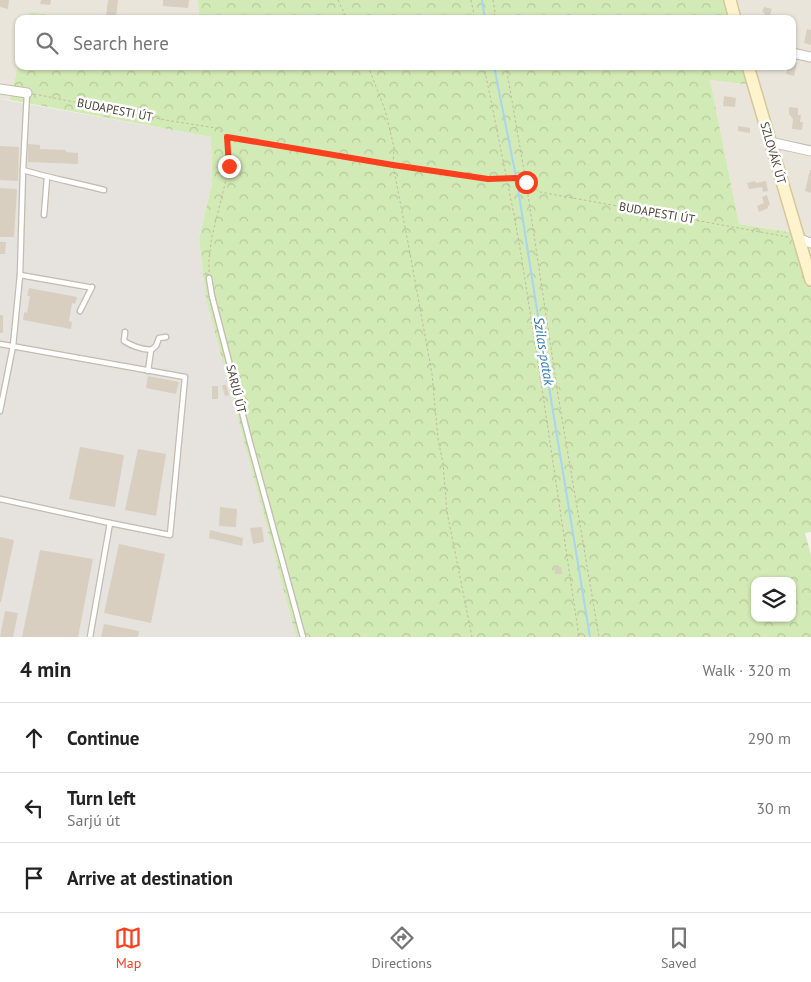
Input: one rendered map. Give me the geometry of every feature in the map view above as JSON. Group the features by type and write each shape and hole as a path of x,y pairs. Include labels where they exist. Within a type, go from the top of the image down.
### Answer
{"main road":[{"path":"730,0 735,15"},
{"name":"SZLOVÁK ÚT","path":"749,70 811,280"}],"street":[{"path":"796,54 811,57"},
{"path":"0,89 27,93"},
{"path":"770,142 811,151"},
{"path":"799,239 811,243"}],"lane":[{"path":"0,411 14,346 20,275 27,93"},
{"path":"23,170 48,178 104,190"},
{"path":"44,215 48,178"},
{"path":"20,275 89,289 80,311"},
{"name":"SARJÚ ÚT","path":"209,278 249,439 303,637"},
{"path":"125,332 124,341 130,346 143,350 151,350 156,346 160,338 166,337"},
{"path":"0,344 185,377 170,535 0,499"},
{"path":"148,371 151,350"},
{"path":"90,637 110,523"}],"path":[{"path":"338,0 345,15"},
{"path":"471,0 473,15"},
{"path":"493,0 495,15"},
{"path":"370,70 385,110 394,146 393,165 432,374 447,512 472,637"},
{"path":"485,70 519,245 579,637"},
{"path":"507,70 526,181 558,395 600,637"},
{"name":"BUDAPESTI ÚT","path":"27,93 216,128 227,137 488,179 516,178 526,181 540,192 799,239"},
{"path":"209,278 212,236 229,166 227,137"}],"shaded area":[{"path":"0,0 198,0 199,15 49,15 30,12 29,15 15,15 15,70 17,70 10,100 0,99"},
{"path":"727,0 811,0 811,288 795,233 739,224 710,80 750,85 746,70 796,70 796,15 731,15"},
{"path":"0,99 211,137 212,183 199,239 206,299 296,637 0,637"}],"green space":[{"path":"198,0 727,0 731,15 199,15"},
{"path":"30,12 49,15 29,15"},
{"path":"17,70 746,70 751,85 710,80 739,224 795,233 811,288 811,532 805,533 811,555 811,637 296,637 206,299 199,239 212,183 211,137 10,100"}],"building":[{"path":"0,0 9,0 8,9 0,7"},
{"path":"41,0 51,0 50,5 40,4"},
{"path":"108,0 118,0 116,15 106,15"},
{"path":"163,0 189,0 188,8 163,6"},
{"path":"764,7 772,9 770,15 764,15 765,13 762,12"},
{"path":"807,29 811,30 811,45 804,43"},
{"path":"787,70 795,70 794,76 786,74"},
{"path":"724,96 736,98 735,107 723,106"},
{"path":"789,107 798,108 798,115 801,115 800,122 803,122 802,130 792,129 793,119 789,114"},
{"path":"738,126 750,128 750,133 738,131"},
{"path":"28,144 40,145 40,149 66,150 66,152 78,153 78,164 28,162"},
{"path":"0,146 19,147 18,181 0,180"},
{"path":"811,170 811,193 805,191"},
{"path":"755,181 756,183 766,181 768,191 763,192 762,187 749,189 747,183"},
{"path":"0,188 17,189 14,237 0,237"},
{"path":"767,195 770,205 759,212 757,206 764,203 762,197"},
{"path":"0,242 6,242 5,254 0,254"},
{"path":"29,288 77,297 75,304 72,303 69,321 72,322 71,329 23,320 24,312 27,313 30,296 27,296"},
{"path":"0,315 3,315 3,333 0,333"},
{"path":"148,376 179,382 176,394 146,388"},
{"path":"222,385 226,385 229,395 225,396"},
{"path":"212,386 218,386 218,399 212,399"},
{"path":"80,447 124,455 115,507 69,499"},
{"path":"138,449 166,454 156,516 125,510"},
{"path":"220,507 237,509 236,527 219,526"},
{"path":"262,527 264,542 253,544 250,528"},
{"path":"210,530 243,538 242,546 209,538"},
{"path":"0,537 14,540 1,602 0,602"},
{"path":"119,544 165,554 151,623 104,613"},
{"path":"40,550 93,559 78,637 22,637"},
{"path":"561,567 562,574 555,574 554,568"},
{"path":"5,611 18,613 13,637 0,637"},
{"path":"104,624 139,631 138,637 101,637"}],"waterway":[{"name":"Szilas-patak","path":"482,0 484,15"},
{"name":"Szilas-patak","path":"495,70 517,182 590,637"}],"route":[{"path":"229,166 227,137 393,165 488,179 516,178 526,182"}]}
